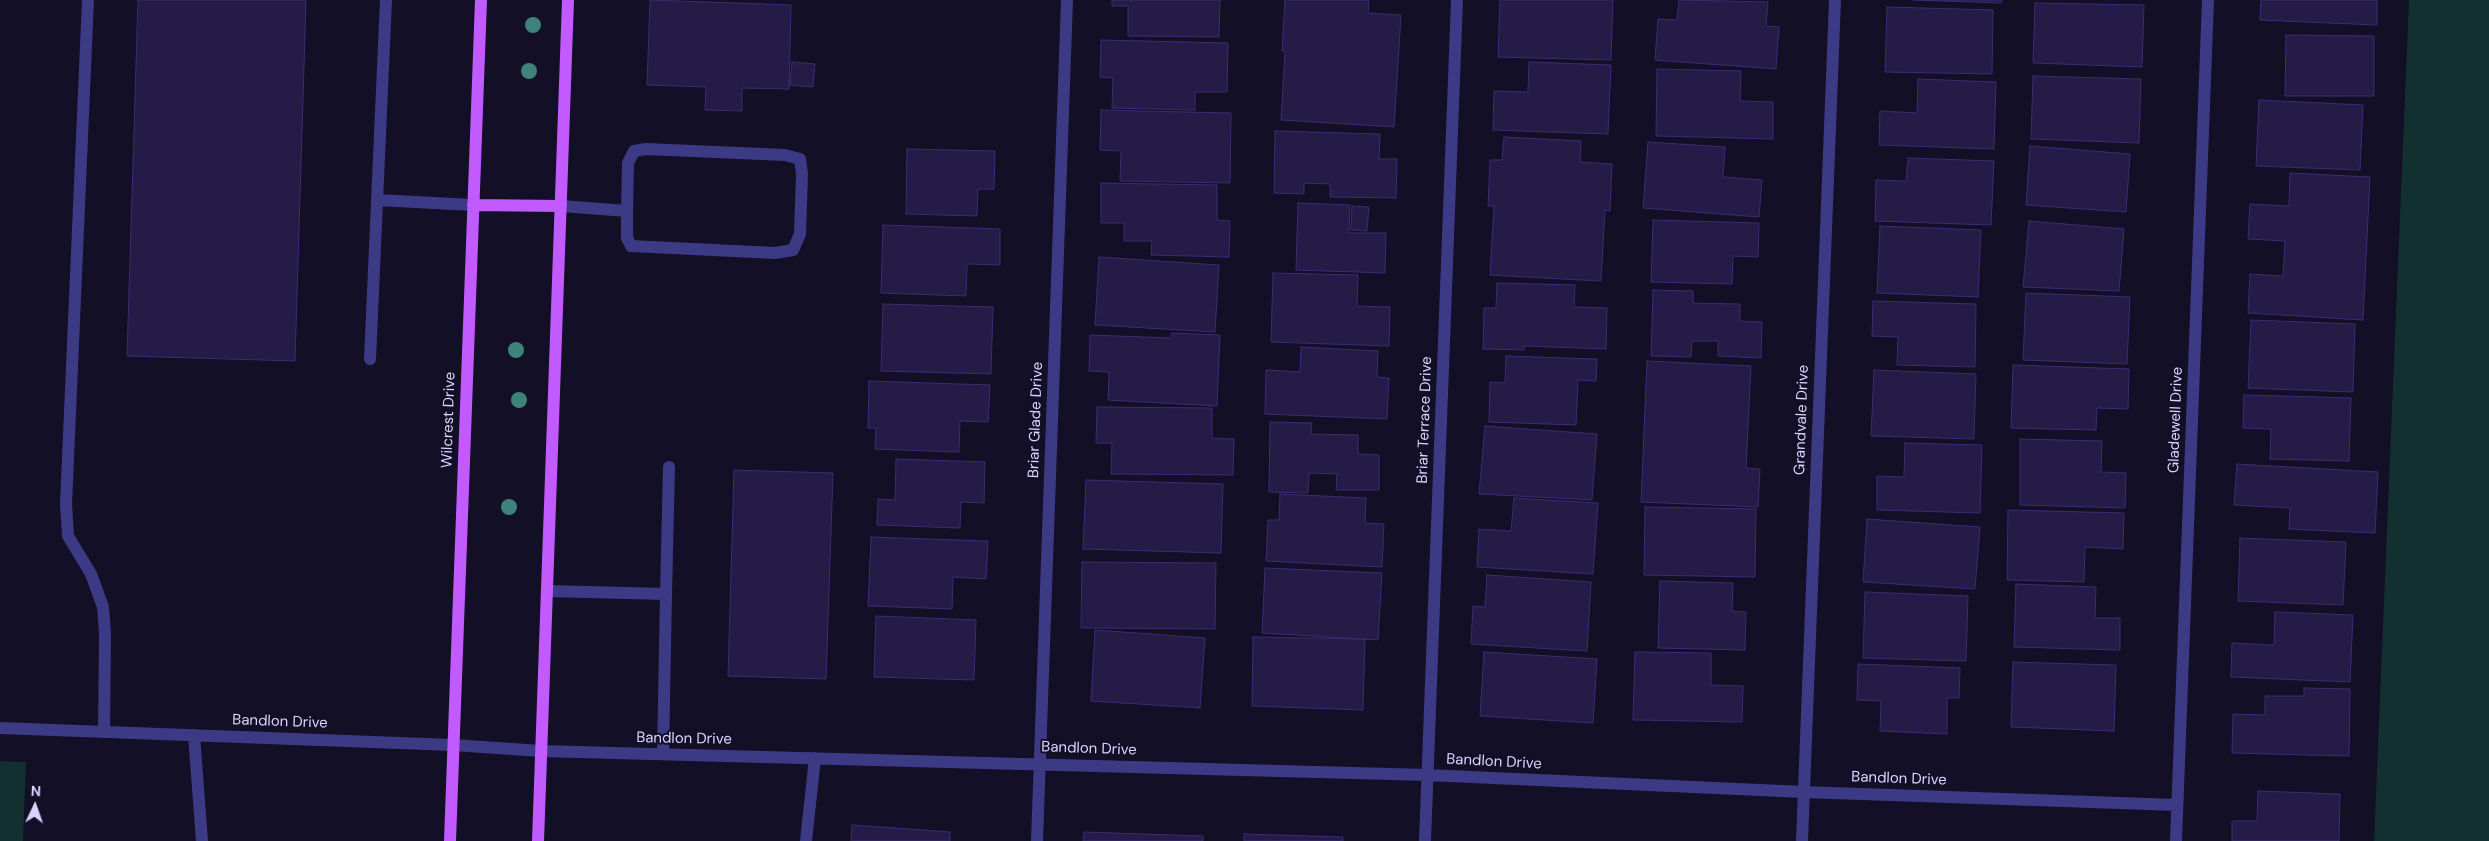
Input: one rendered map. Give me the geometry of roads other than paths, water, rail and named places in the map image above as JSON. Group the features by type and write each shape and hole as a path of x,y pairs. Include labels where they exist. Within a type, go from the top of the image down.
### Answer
{"main road":[{"name":"Wilcrest Drive","path":"450,841 481,0"},
{"path":"538,841 568,0"},
{"path":"473,205 561,206"}],"street":[{"path":"88,0 66,504 68,536 91,574 103,607 105,634 104,732"},
{"path":"370,359 386,0"},
{"name":"Briar Glade Drive","path":"1037,841 1068,0"},
{"name":"Briar Terrace Drive","path":"1425,841 1457,0"},
{"name":"Grandvale Drive","path":"1802,841 1835,0"},
{"name":"Gladewell Drive","path":"2176,841 2208,0"},
{"path":"646,149 785,155 800,159 802,174 800,234 793,250 775,253 631,246 628,238 627,211 628,163 634,151 646,149"},
{"path":"377,200 473,205"},
{"path":"561,206 627,211"},
{"path":"663,754 669,467"},
{"path":"547,591 666,594"},
{"name":"Bandlon Drive","path":"0,728 453,745 541,751 1428,776 2177,805"},
{"path":"194,735 202,841"},
{"path":"806,841 815,758"}]}
